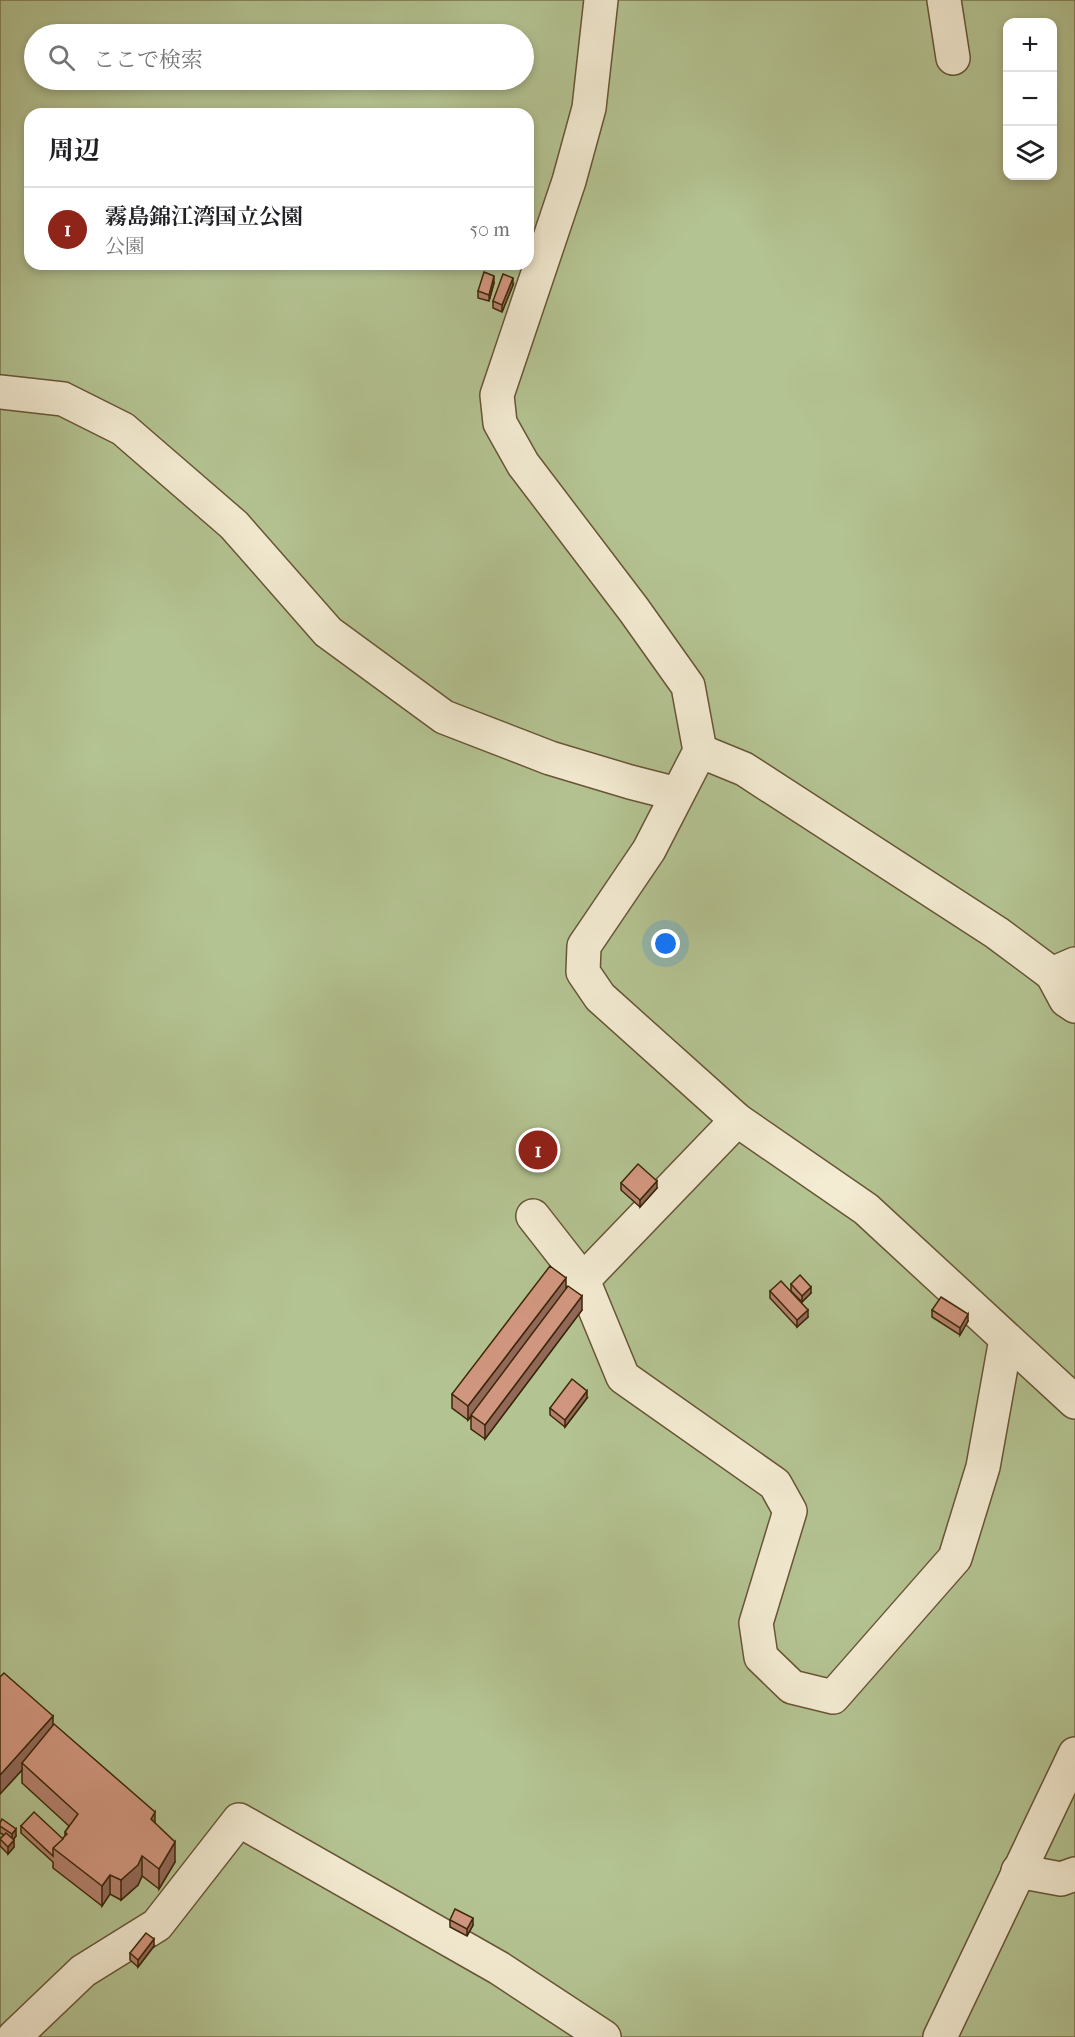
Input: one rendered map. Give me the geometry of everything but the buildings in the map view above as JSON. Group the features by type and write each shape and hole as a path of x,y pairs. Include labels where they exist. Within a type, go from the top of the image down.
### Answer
{"street":[{"path":"601,0 589,108 569,182 497,395 500,423 523,464 634,610 688,686 700,751 649,850 584,946 584,972 600,997 737,1120 866,1209 1075,1402"},
{"path":"944,0 953,58"},
{"path":"0,392 63,399 123,429 234,525 328,632 444,717 550,759 677,794"},
{"path":"700,751 744,769 997,933 1064,969 1066,1000 1075,1006"},
{"path":"584,1280 737,1120"},
{"path":"533,1216 584,1280 623,1377 775,1484 790,1510 756,1623 761,1657 792,1687 833,1698 955,1558 983,1467 1006,1339"},
{"path":"940,2037 1075,1754"},
{"path":"14,2037 83,1971 157,1925 239,1820 499,1968 604,2037"},
{"path":"1018,1871 1061,1879 1075,1874"}],"green space":[{"path":"0,0 1075,0 1075,2037 0,2037"}],"place":[{"name":"霧島錦江湾国立公園","path":"538,1150"}]}
